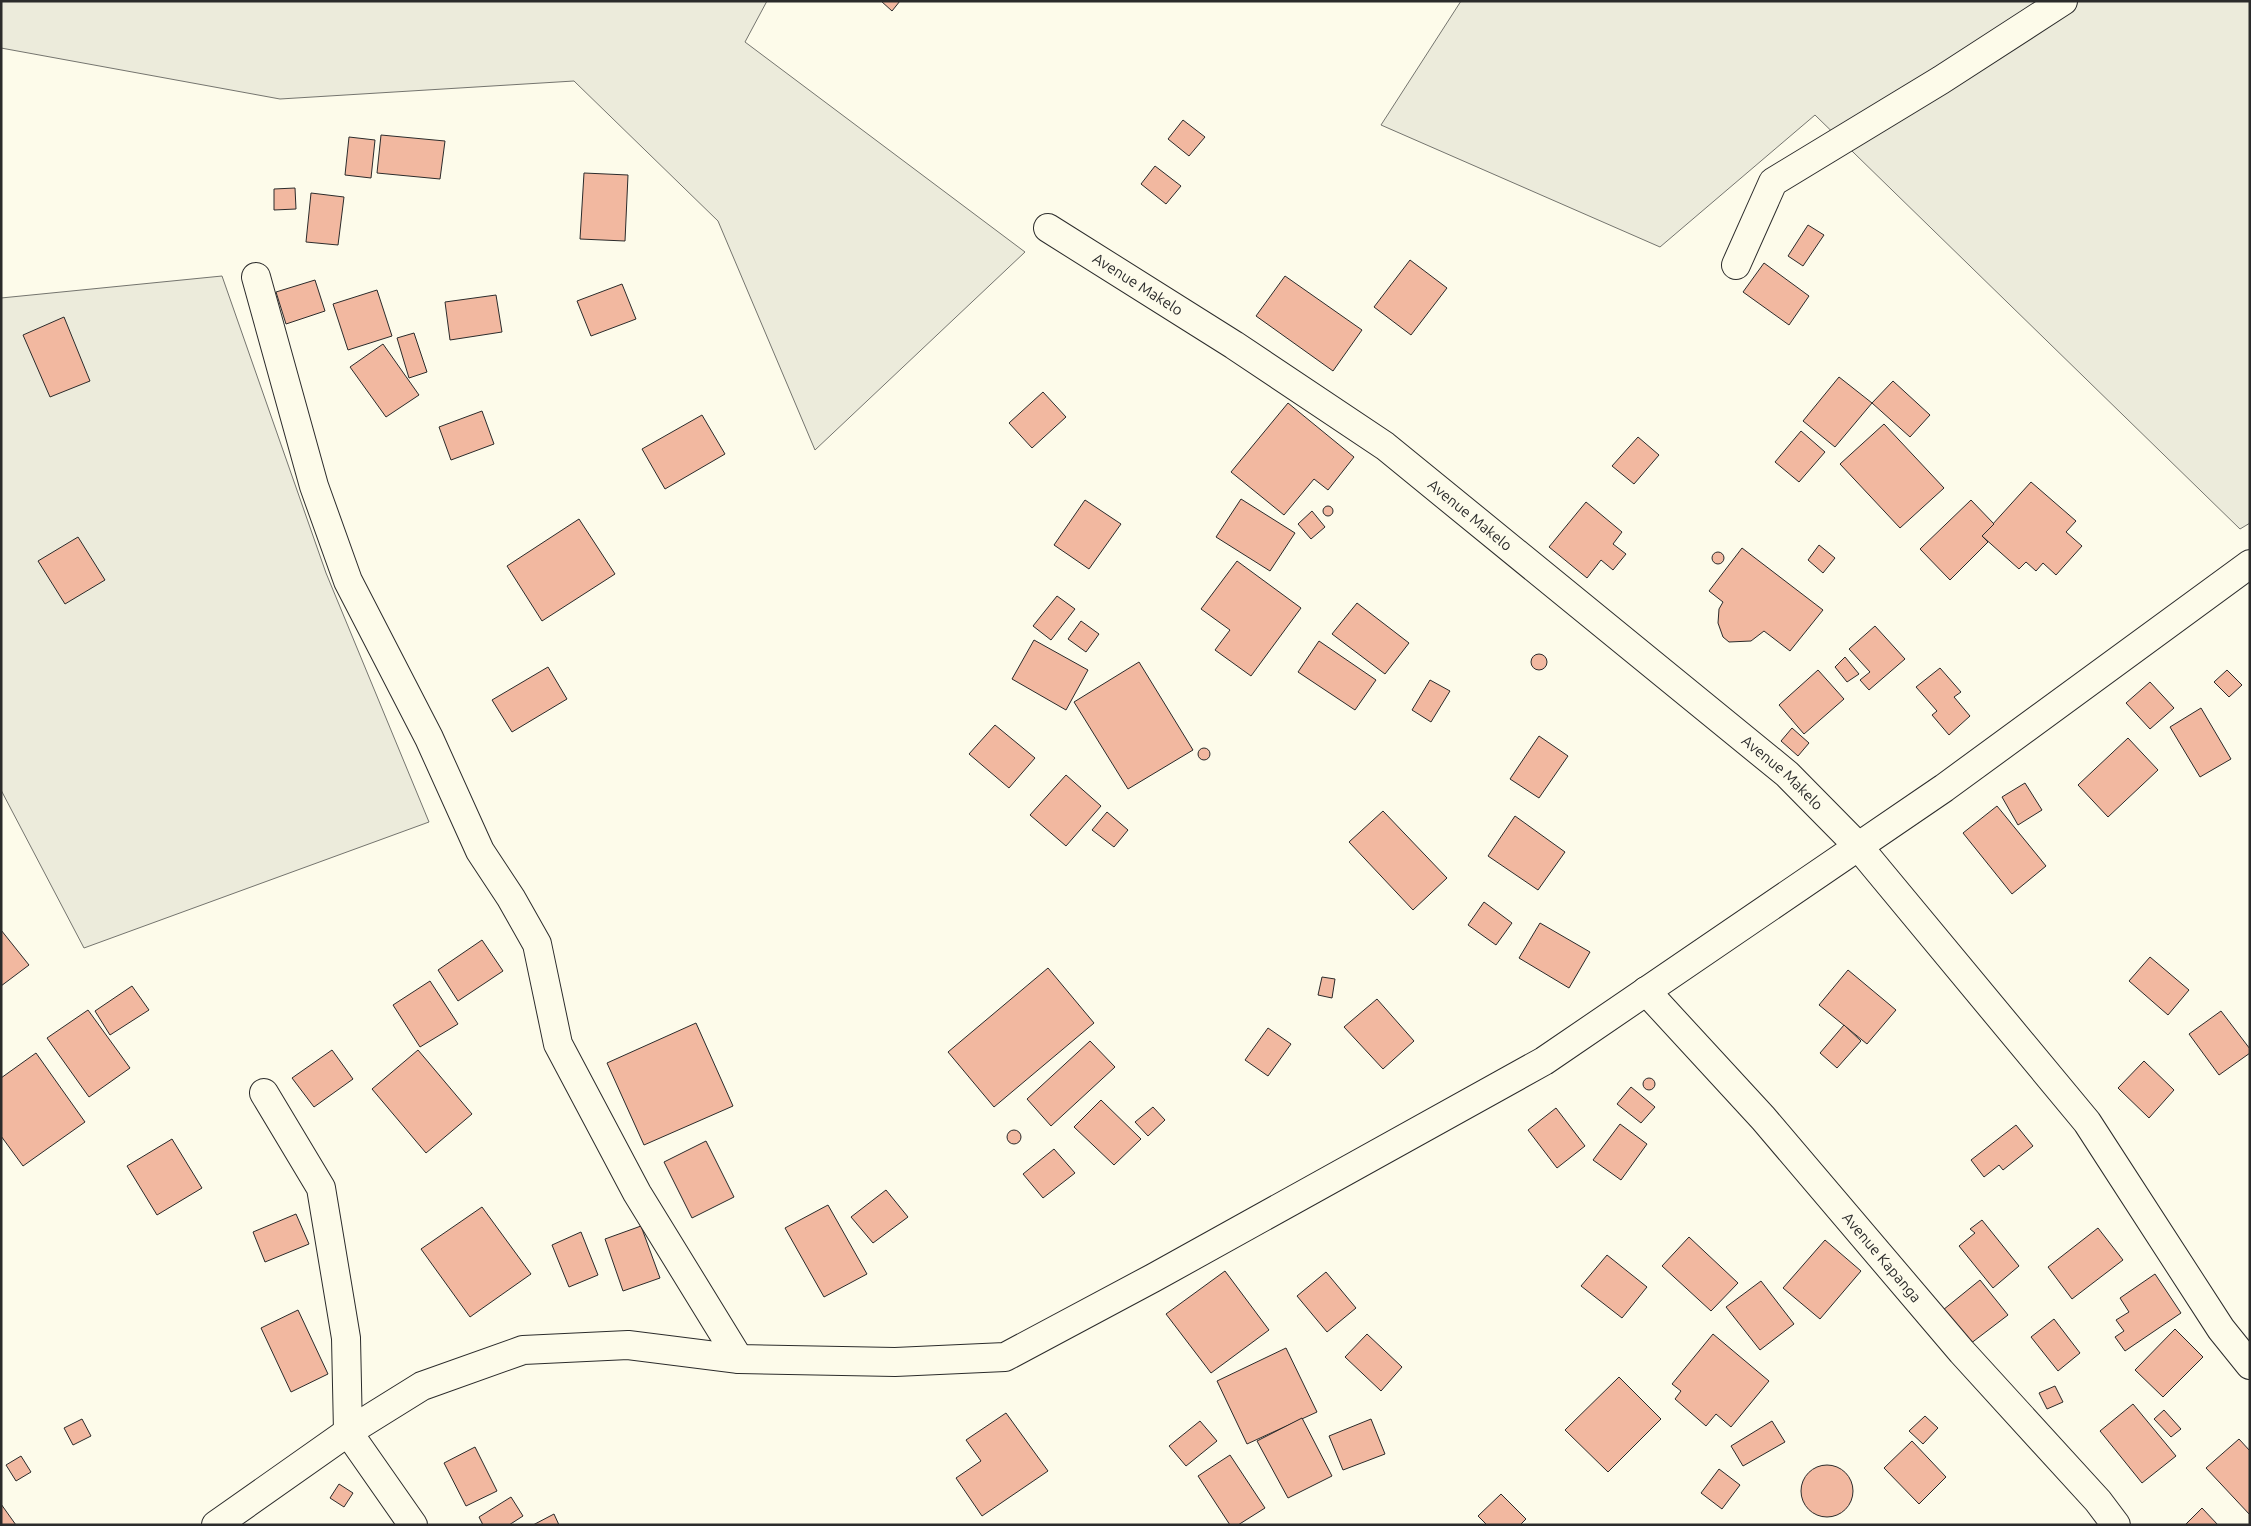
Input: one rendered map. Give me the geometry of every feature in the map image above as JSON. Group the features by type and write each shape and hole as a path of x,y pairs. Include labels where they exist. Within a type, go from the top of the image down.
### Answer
{"street":[{"path":"1736,265 1773,182 1942,80 2062,1"},
{"name":"Avenue Makelo","path":"1048,228 1234,346 1385,446 1787,774 1858,846 2087,1122 2221,1329 2250,1365"},
{"path":"256,277 314,486 348,581 429,738 480,851 511,898 537,944 558,1044 637,1193 739,1359"},
{"path":"216,1525 348,1432 422,1386 523,1350 628,1345 739,1359 895,1362 1005,1357 1153,1278 1544,1061 1944,788 2250,564"},
{"name":"Avenue Kapanga","path":"1646,991 1763,1118 1962,1352 2098,1501 2116,1525"},
{"path":"264,1093 321,1188 346,1338 348,1432 413,1525"}],"shaded area":[{"path":"1,1 767,1 745,42 1025,252 815,450 718,221 574,81 280,99 1,48"},
{"path":"1461,1 2250,1 2250,523 2240,529 1815,115 1660,247 1381,125"},
{"path":"222,276 326,573 429,822 84,948 1,790 1,298"}],"building":[{"path":"881,1 900,1 892,11"},
{"path":"1183,120 1205,137 1189,156 1168,139"},
{"path":"381,135 445,141 440,179 377,173"},
{"path":"349,137 375,140 371,178 345,175"},
{"path":"1155,166 1181,186 1166,204 1141,184"},
{"path":"584,173 628,175 625,241 580,239"},
{"path":"295,188 296,209 274,210 274,189"},
{"path":"311,193 344,197 338,245 306,242"},
{"path":"1808,225 1824,235 1803,266 1788,256"},
{"path":"1410,260 1447,288 1411,335 1374,307"},
{"path":"1764,263 1809,296 1789,325 1743,292"},
{"path":"1285,276 1362,330 1333,371 1256,316"},
{"path":"315,280 325,311 286,324 276,292"},
{"path":"622,284 636,319 591,336 577,301"},
{"path":"377,290 392,336 348,350 333,304"},
{"path":"496,295 502,332 450,340 445,302"},
{"path":"64,317 90,381 50,397 23,335"},
{"path":"414,333 427,372 409,378 397,338"},
{"path":"383,344 419,395 386,417 350,367"},
{"path":"1839,377 1872,403 1835,447 1803,421"},
{"path":"1893,381 1930,415 1910,437 1872,403"},
{"path":"1043,392 1066,417 1032,448 1009,423"},
{"path":"1288,403 1354,457 1328,490 1314,479 1284,515 1231,472"},
{"path":"482,411 494,444 451,460 439,427"},
{"path":"702,415 725,454 665,489 642,449"},
{"path":"1884,424 1944,488 1900,528 1840,464"},
{"path":"1801,431 1825,452 1799,482 1775,462"},
{"path":"1638,437 1659,455 1634,484 1612,466"},
{"path":"2031,482 2076,521 2066,532 2082,546 2056,575 2043,563 2036,571 2026,562 2019,569 1982,536"},
{"path":"1241,499 1295,533 1270,571 1216,537"},
{"path":"1085,500 1121,524 1089,569 1054,545"},
{"path":"1971,500 1994,524 1982,536 1988,542 1950,580 1920,549"},
{"path":"1586,502 1622,532 1613,544 1626,554 1613,570 1601,560 1587,578 1549,547"},
{"path":"1326,506 1330,506 1333,511 1332,515 1326,516 1323,513 1323,509"},
{"path":"1312,511 1325,527 1311,539 1298,524"},
{"path":"579,519 615,574 542,621 507,566"},
{"path":"78,537 105,580 65,604 38,561"},
{"path":"1819,545 1835,558 1823,573 1808,560"},
{"path":"1742,548 1823,610 1790,651 1764,631 1751,641 1729,642 1723,637 1718,623 1719,609 1723,602 1709,591"},
{"path":"1720,552 1723,553 1723,563 1716,564 1713,563 1712,556 1713,553"},
{"path":"1237,561 1301,608 1251,676 1215,650 1230,630 1201,609"},
{"path":"1057,596 1075,609 1051,640 1033,626"},
{"path":"1357,603 1409,643 1385,674 1332,634"},
{"path":"1081,621 1099,634 1086,652 1068,639"},
{"path":"1875,626 1905,659 1869,690 1860,680 1870,672 1849,649"},
{"path":"1034,640 1088,670 1066,710 1012,679"},
{"path":"1319,641 1376,680 1355,710 1298,672"},
{"path":"1539,654 1547,662 1539,670 1531,662"},
{"path":"1845,657 1859,674 1847,682 1835,667"},
{"path":"1139,662 1193,750 1128,789 1074,702"},
{"path":"548,667 567,699 512,732 492,700"},
{"path":"1940,668 1961,692 1954,697 1970,716 1949,735 1932,715 1937,711 1916,687"},
{"path":"1818,670 1844,699 1804,734 1779,705"},
{"path":"2227,670 2242,685 2229,697 2214,682"},
{"path":"1430,680 1450,691 1431,722 1412,710"},
{"path":"2150,682 2174,708 2150,729 2126,703"},
{"path":"2201,708 2231,759 2200,777 2170,727"},
{"path":"995,725 1035,758 1009,788 969,754"},
{"path":"1792,728 1809,743 1798,756 1781,741"},
{"path":"1539,736 1568,756 1539,798 1510,779"},
{"path":"2128,738 2158,770 2108,817 2078,785"},
{"path":"1202,748 1206,748 1210,754 1206,760 1202,760 1198,756 1198,752"},
{"path":"1066,775 1101,806 1066,846 1030,815"},
{"path":"2025,783 2042,810 2018,825 2002,797"},
{"path":"1997,806 2046,866 2012,894 1963,833"},
{"path":"1383,811 1447,878 1413,910 1349,842"},
{"path":"1107,812 1128,830 1114,847 1092,830"},
{"path":"1515,816 1565,852 1538,890 1488,856"},
{"path":"1484,902 1512,923 1496,945 1468,925"},
{"path":"1540,923 1590,952 1569,988 1519,958"},
{"path":"1,930 29,965 1,986"},
{"path":"482,940 503,971 458,1001 438,970"},
{"path":"2150,957 2189,990 2168,1015 2129,981"},
{"path":"1048,968 1094,1023 994,1107 948,1052"},
{"path":"1848,970 1896,1010 1867,1044 1819,1005"},
{"path":"1322,977 1335,979 1332,998 1318,995"},
{"path":"430,981 458,1024 420,1047 393,1005"},
{"path":"132,986 149,1010 110,1035 95,1011"},
{"path":"1377,999 1414,1041 1383,1069 1344,1027"},
{"path":"88,1010 130,1068 89,1097 47,1038"},
{"path":"2221,1011 2250,1049 2250,1053 2219,1075 2189,1034"},
{"path":"696,1023 733,1106 644,1145 607,1063"},
{"path":"1844,1025 1861,1041 1837,1068 1820,1053"},
{"path":"1268,1028 1291,1044 1268,1076 1245,1060"},
{"path":"1090,1041 1115,1067 1051,1126 1027,1099"},
{"path":"332,1050 353,1079 314,1107 292,1078"},
{"path":"418,1050 472,1114 426,1153 372,1089"},
{"path":"36,1053 85,1122 23,1166 1,1136 1,1078"},
{"path":"2144,1061 2174,1090 2149,1118 2118,1088"},
{"path":"1647,1078 1651,1078 1655,1084 1651,1090 1647,1090 1643,1086 1643,1082"},
{"path":"1631,1087 1655,1107 1641,1123 1617,1104"},
{"path":"1101,1100 1141,1139 1114,1165 1074,1127"},
{"path":"1153,1107 1165,1120 1148,1136 1135,1122"},
{"path":"1556,1108 1585,1146 1557,1168 1528,1130"},
{"path":"1620,1124 1647,1144 1621,1180 1593,1160"},
{"path":"2016,1125 2033,1146 2003,1170 1999,1165 1984,1177 1971,1160"},
{"path":"1011,1130 1017,1130 1021,1137 1017,1144 1011,1144 1007,1140 1007,1134"},
{"path":"172,1139 202,1188 157,1215 127,1166"},
{"path":"706,1141 734,1197 692,1218 664,1162"},
{"path":"1054,1149 1075,1173 1043,1198 1023,1174"},
{"path":"886,1190 908,1217 873,1243 851,1217"},
{"path":"828,1205 867,1274 824,1297 785,1228"},
{"path":"482,1207 531,1274 470,1317 421,1249"},
{"path":"296,1214 309,1244 265,1262 253,1232"},
{"path":"1982,1220 2019,1266 1993,1288 1959,1246 1975,1233 1970,1229"},
{"path":"641,1226 660,1278 623,1291 605,1239"},
{"path":"2098,1228 2123,1260 2072,1299 2048,1267"},
{"path":"581,1232 598,1275 569,1287 552,1245"},
{"path":"1689,1237 1738,1283 1711,1311 1662,1266"},
{"path":"1825,1240 1861,1271 1820,1319 1783,1288"},
{"path":"1607,1255 1647,1287 1622,1318 1581,1286"},
{"path":"1225,1271 1269,1330 1211,1373 1166,1314"},
{"path":"1326,1272 1356,1308 1327,1332 1297,1296"},
{"path":"2155,1274 2181,1313 2125,1351 2115,1337 2124,1331 2116,1320 2129,1312 2120,1298"},
{"path":"1980,1280 2008,1315 1970,1344 1943,1310"},
{"path":"1761,1281 1794,1324 1760,1350 1726,1307"},
{"path":"298,1310 328,1374 291,1392 261,1328"},
{"path":"2054,1319 2080,1353 2058,1371 2031,1337"},
{"path":"2175,1329 2203,1357 2163,1397 2135,1370"},
{"path":"1367,1334 1402,1367 1381,1391 1345,1357"},
{"path":"1713,1334 1769,1381 1731,1427 1716,1414 1706,1426 1675,1399 1681,1391 1672,1384"},
{"path":"1286,1348 1317,1412 1247,1444 1217,1381"},
{"path":"1619,1377 1661,1419 1608,1472 1565,1430"},
{"path":"2055,1386 2063,1402 2047,1409 2039,1393"},
{"path":"2133,1404 2176,1456 2142,1483 2100,1431"},
{"path":"2164,1410 2181,1429 2171,1437 2154,1419"},
{"path":"1006,1413 1048,1471 982,1516 956,1478 981,1461 966,1440"},
{"path":"1925,1416 1938,1428 1923,1444 1909,1431"},
{"path":"1302,1418 1332,1476 1288,1498 1257,1441"},
{"path":"82,1419 91,1436 73,1445 64,1428"},
{"path":"1371,1419 1385,1454 1343,1470 1329,1436"},
{"path":"1200,1421 1217,1441 1186,1466 1169,1446"},
{"path":"1772,1421 1785,1442 1743,1466 1731,1446"},
{"path":"2239,1439 2250,1451 2250,1515 2206,1468"},
{"path":"1912,1441 1946,1477 1919,1504 1884,1468"},
{"path":"475,1447 497,1491 466,1506 444,1463"},
{"path":"1230,1455 1265,1508 1238,1525 1230,1525 1198,1476"},
{"path":"21,1456 31,1472 16,1481 6,1465"},
{"path":"1827,1465 1841,1469 1849,1477 1853,1491 1849,1505 1841,1513 1827,1517 1813,1513 1805,1505 1801,1491 1805,1477 1813,1469"},
{"path":"1719,1469 1740,1485 1722,1509 1701,1493"},
{"path":"339,1484 353,1493 344,1507 330,1498"},
{"path":"1501,1494 1526,1519 1520,1525 1487,1525 1478,1516"},
{"path":"511,1497 523,1516 509,1525 483,1525 479,1517"},
{"path":"1,1504 16,1525 1,1525"},
{"path":"2202,1508 2218,1525 2185,1525"},
{"path":"554,1514 559,1525 533,1525"}]}
